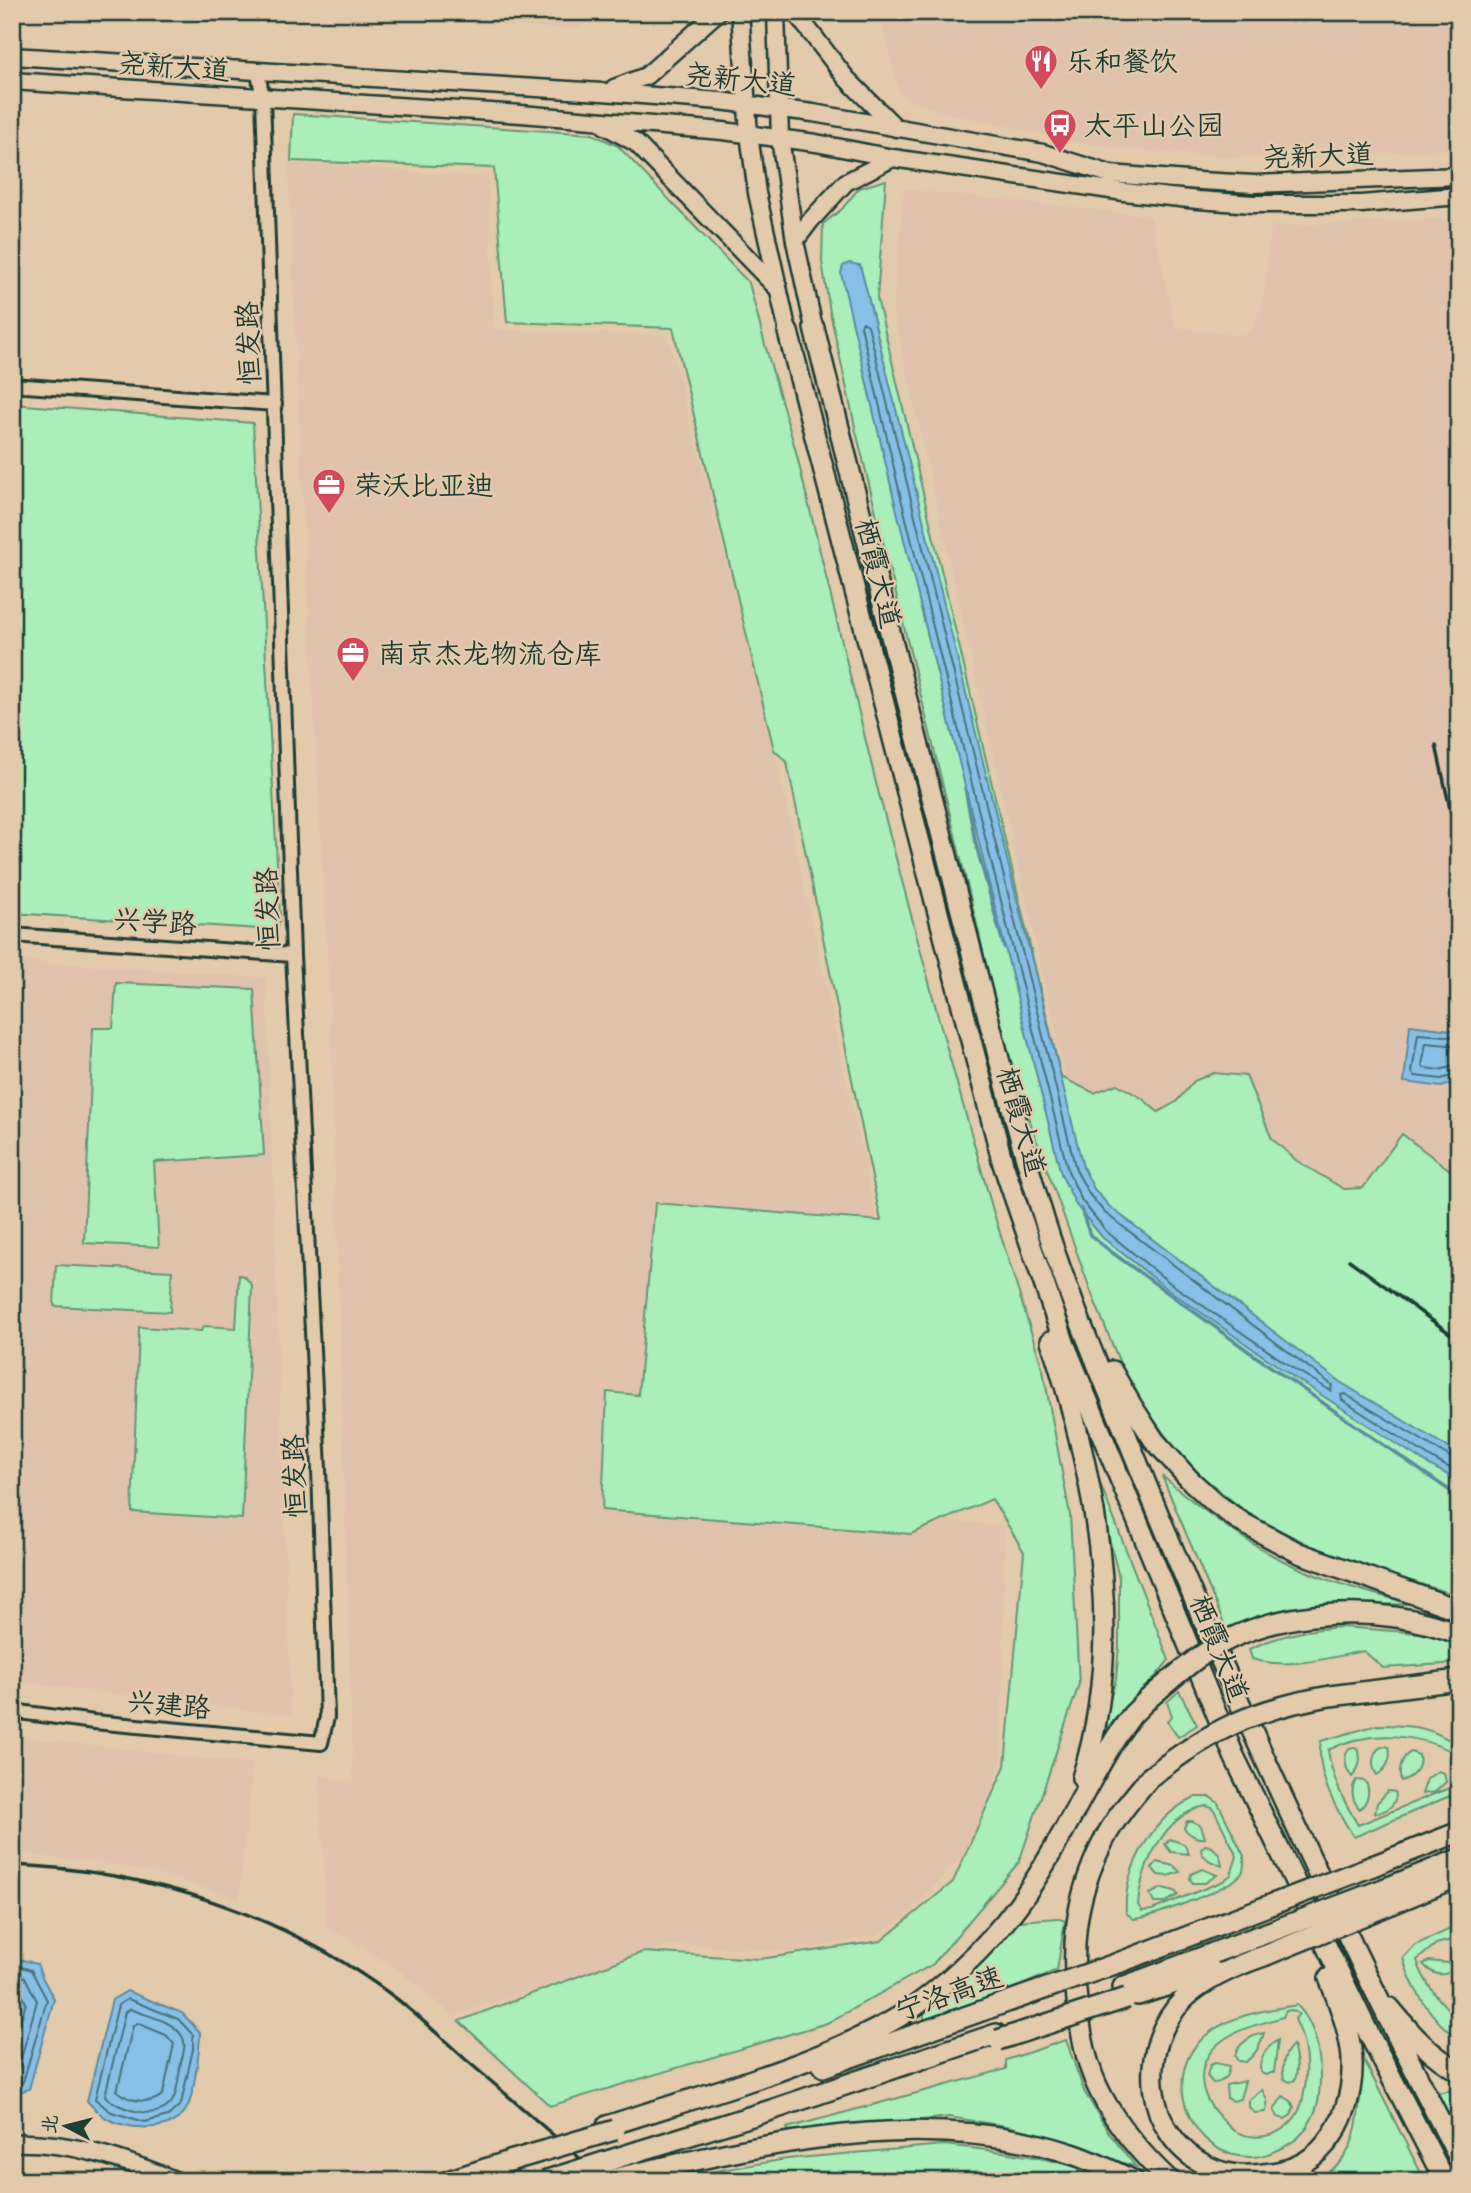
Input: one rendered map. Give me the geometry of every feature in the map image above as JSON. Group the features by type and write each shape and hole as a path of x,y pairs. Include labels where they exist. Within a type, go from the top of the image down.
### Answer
{"highway":[{"name":"栖霞大道","path":"814,328 921,760 1044,1221 1180,1568 1235,1695 1374,1993 1459,2158"},
{"name":"栖霞大道","path":"788,332 1003,1164 1065,1345 1234,1756 1369,2034 1445,2181"},
{"path":"1004,1078 1116,1380 1154,1440 1215,1503 1270,1539 1299,1553 1459,1610"},
{"path":"1003,1164 1024,1251 1064,1383 1087,1483 1103,1589 1105,1641 1102,1688 1090,1754 1059,1837"},
{"path":"611,2128 846,2044 892,2020 954,1975 1018,1905 1090,1779 1132,1715 1203,1654 1228,1641 1281,1622 1338,1614 1376,1614 1418,1620 1459,1634"},
{"path":"1170,2181 1135,2146 1100,2093 1085,2054 1074,1975 1077,1915 1094,1863 1112,1825 1150,1777 1186,1749 1241,1719 1272,1708 1330,1696 1459,1680"},
{"path":"1235,1695 1309,1833 1389,2006 1415,2038 1439,2060 1459,2071"},
{"path":"1234,1756 1270,1858 1324,1964 1341,2012 1351,2049 1352,2065 1344,2113 1336,2131 1313,2157 1282,2171 1239,2176 1221,2172 1195,2159 1169,2133 1155,2098 1153,2063 1161,2029 1186,1997 1257,1951"},
{"name":"宁洛高速","path":"446,2181 611,2128 777,2082 1118,1963 1459,1832"},
{"name":"宁洛高速","path":"544,2181 1257,1951 1389,1896 1459,1859"},
{"path":"1389,1896 1459,1876"},
{"path":"1389,1896 1459,1884"},
{"path":"605,2181 742,2149 835,2136 937,2132 990,2136 1043,2146 1077,2156 1134,2181"}],"main road":[{"path":"602,92 646,76 718,12"},
{"name":"栖霞大道","path":"740,12 749,134 757,193 788,332"},
{"name":"栖霞大道","path":"776,12 780,138 795,241 814,328"},
{"path":"795,12 846,78 896,128"},
{"name":"尧新大道","path":"12,56 602,92 747,104 1043,153 1110,174 1254,184 1459,176"},
{"name":"尧新大道","path":"12,81 521,114 749,134 1124,192 1240,204 1361,204 1459,196"},
{"path":"599,122 636,143 776,287"},
{"path":"795,241 846,181 893,158"},
{"path":"12,2143 68,2145 177,2181"}],"street":[{"name":"恒发路","path":"258,73 263,99 293,955 319,1482 327,1717 321,1743"},
{"path":"12,385 275,404"},
{"name":"兴学路","path":"12,935 293,955"},
{"name":"兴建路","path":"12,1711 94,1722 321,1743"}],"shaded area":[{"path":"315,12 596,12 575,30"},
{"path":"879,12 1459,12 1459,149 1280,160 1127,150 1062,139 943,112 901,97"},
{"path":"288,163 488,177 494,330 668,335 779,769 927,1453 922,1519 1005,1526 1001,1762 971,1846 914,1909 876,1936 794,1951 672,1945 453,2016 400,1971 327,1927 319,1775 353,1782 330,1010"},
{"path":"904,189 1151,216 1175,327 1242,336 1252,330 1263,300 1271,226 1436,219 1459,222 1459,1366 1066,1078 893,311"},
{"path":"12,960 266,978 291,1716 12,1681"},
{"path":"12,1736 253,1764 239,1900 176,1879 124,1866 12,1853"}],"green space":[{"path":"293,114 592,134 618,146 749,283 795,448 876,783 939,1020 994,1214 1043,1370 1070,1515 1079,1684 1019,1862 933,1964 827,2023 550,2106 459,2021 643,1952 760,1959 881,1941 953,1882 1005,1766 1024,1552 992,1499 911,1534 602,1510 607,1392 638,1395 655,1203 881,1221 787,762 774,750 673,328 507,322 494,168 291,161"},
{"path":"886,180 877,298 1061,1077 1094,1093 1117,1084 1143,1099 1158,1112 1176,1102 1194,1081 1213,1073 1246,1076 1272,1139 1297,1161 1344,1189 1363,1188 1402,1134 1459,1177 1459,1596 1357,1564 1311,1546 1251,1516 1204,1478 1180,1456 1137,1396 1119,1361 1091,1292 1005,1052 830,312 822,262 823,224 842,209 859,188"},
{"path":"12,404 253,423 280,918 276,930 12,913"},
{"path":"116,983 254,989 264,1155 154,1162 159,1247 84,1243 93,1028 113,1028"},
{"path":"56,1265 172,1271 170,1312 54,1306"},
{"path":"239,1275 244,1276 252,1285 242,1519 132,1512 139,1327 201,1331 204,1326 236,1328"},
{"path":"1162,1476 1229,1528 1288,1563 1340,1584 1411,1604 1333,1605 1227,1631"},
{"path":"1100,1483 1169,1660 1148,1686 1100,1734 1116,1679 1119,1577 1096,1487"},
{"path":"1343,1627 1431,1634 1459,1644 1459,1663 1383,1668 1364,1651 1308,1662 1279,1663 1252,1659 1249,1649 1294,1634"},
{"path":"1179,1691 1197,1725 1178,1737 1167,1721 1172,1716 1167,1702"},
{"path":"1377,1725 1410,1726 1439,1734 1459,1746 1459,1755 1427,1742 1394,1736 1360,1739 1328,1750 1339,1789 1358,1825 1459,1784 1459,1792 1354,1837 1324,1779 1321,1741"},
{"path":"1385,1746 1389,1747 1390,1751 1388,1763 1377,1775 1373,1767 1375,1753"},
{"path":"1354,1747 1359,1752 1360,1759 1352,1777 1345,1759 1349,1748"},
{"path":"1411,1752 1419,1755 1418,1768 1401,1781 1401,1765"},
{"path":"1438,1771 1444,1773 1446,1782 1435,1792 1422,1794 1427,1779"},
{"path":"1356,1780 1365,1781 1368,1788 1367,1799 1360,1809 1353,1795"},
{"path":"1388,1791 1395,1792 1394,1802 1386,1810 1375,1813 1377,1803"},
{"path":"1195,1797 1210,1797 1218,1803 1244,1856 1243,1871 1236,1879 1209,1893 1134,1919 1126,1913 1126,1896 1136,1861 1154,1830 1180,1806","holes":["1206,1806 1213,1808 1237,1856 1231,1875 1223,1881 1152,1910 1142,1911 1138,1905 1140,1890 1157,1844 1178,1820 1191,1811"]},
{"path":"1187,1821 1201,1826 1205,1838 1188,1833 1184,1828"},
{"path":"1170,1839 1184,1844 1189,1854 1171,1852 1165,1844"},
{"path":"1205,1845 1217,1852 1222,1866 1202,1854 1201,1849"},
{"path":"1157,1862 1174,1866 1180,1872 1168,1876 1158,1875 1152,1868"},
{"path":"1202,1869 1217,1875 1205,1883 1193,1883 1191,1874"},
{"path":"1162,1888 1175,1891 1178,1895 1164,1903 1154,1903 1150,1894"},
{"path":"1057,1918 1065,1921 1057,1970 951,2015 924,2022 924,2008 968,1975 1019,1921"},
{"path":"1459,1925 1459,1938 1436,1944 1417,1960 1434,1993 1459,2020 1459,2040 1424,2004 1403,1958 1415,1945"},
{"path":"1429,1961 1448,1963 1449,1972 1432,1972 1423,1964"},
{"path":"1297,2005 1314,2036 1320,2072 1319,2096 1308,2126 1291,2143 1258,2157 1229,2154 1212,2145 1189,2115 1183,2096 1183,2077 1188,2058 1209,2033 1232,2020","holes":["1292,2010 1299,2014 1295,2019 1302,2038 1306,2068 1303,2098 1294,2119 1286,2127 1266,2136 1255,2137 1233,2130 1207,2099 1202,2079 1207,2058 1223,2040 1237,2032 1283,2017 1286,2011"]},
{"path":"1264,2033 1252,2056 1245,2062 1238,2061 1235,2056 1242,2044"},
{"path":"1066,2040 1084,2091 1109,2133 1136,2167 1012,2127 949,2117 790,2135 787,2128 1006,2069 1006,2060"},
{"path":"1278,2040 1274,2072 1266,2075 1261,2073 1260,2063 1264,2054"},
{"path":"1293,2045 1297,2071 1295,2080 1290,2082 1284,2079 1283,2065 1287,2052"},
{"path":"1362,2056 1425,2181 1314,2181 1338,2164 1350,2147 1359,2109"},
{"path":"1215,2063 1229,2066 1225,2078 1213,2083 1207,2076 1210,2065"},
{"path":"1245,2081 1240,2099 1233,2101 1227,2098 1226,2085"},
{"path":"1459,2089 1459,2135 1436,2093"},
{"path":"1262,2090 1267,2106 1265,2112 1255,2113 1249,2107 1249,2100"},
{"path":"1283,2096 1291,2101 1294,2107 1291,2115 1285,2119 1278,2117 1274,2110"},
{"path":"944,2145 1051,2160 1112,2181 657,2181 787,2159"}],"water":[{"path":"849,263 860,265 1083,1167 1094,1189 1110,1207 1340,1382 1459,1454 1459,1481 1431,1466 1289,1374 1166,1288 1102,1237 1076,1205 1061,1174 893,495 841,273 843,266"},
{"path":"1410,1025 1459,1031 1459,1080 1442,1087 1404,1082"},
{"path":"12,1957 37,1964 54,1999 29,2089 16,2093 12,2088"},
{"path":"127,1991 182,2013 200,2032 190,2102 180,2116 162,2126 139,2127 117,2123 102,2115 87,2101 112,2000"}],"waterway":[{"path":"965,788 975,841 1004,947"},
{"path":"1081,1209 1090,1235 1110,1251 1251,1353 1459,1497"}],"railway":[{"path":"1457,737 1458,745"},
{"path":"1436,745 1459,850"},
{"path":"1349,1260 1459,1340"},
{"path":"12,1865 115,1876 166,1887 215,1902 310,1943 397,1999 606,2181"}],"place":[{"name":"乐和餐饮","path":"1041,91"},
{"name":"太平山公园","path":"1060,155"},
{"name":"荣沃比亚迪","path":"329,515"},
{"name":"南京杰龙物流仓库","path":"353,683"}]}
